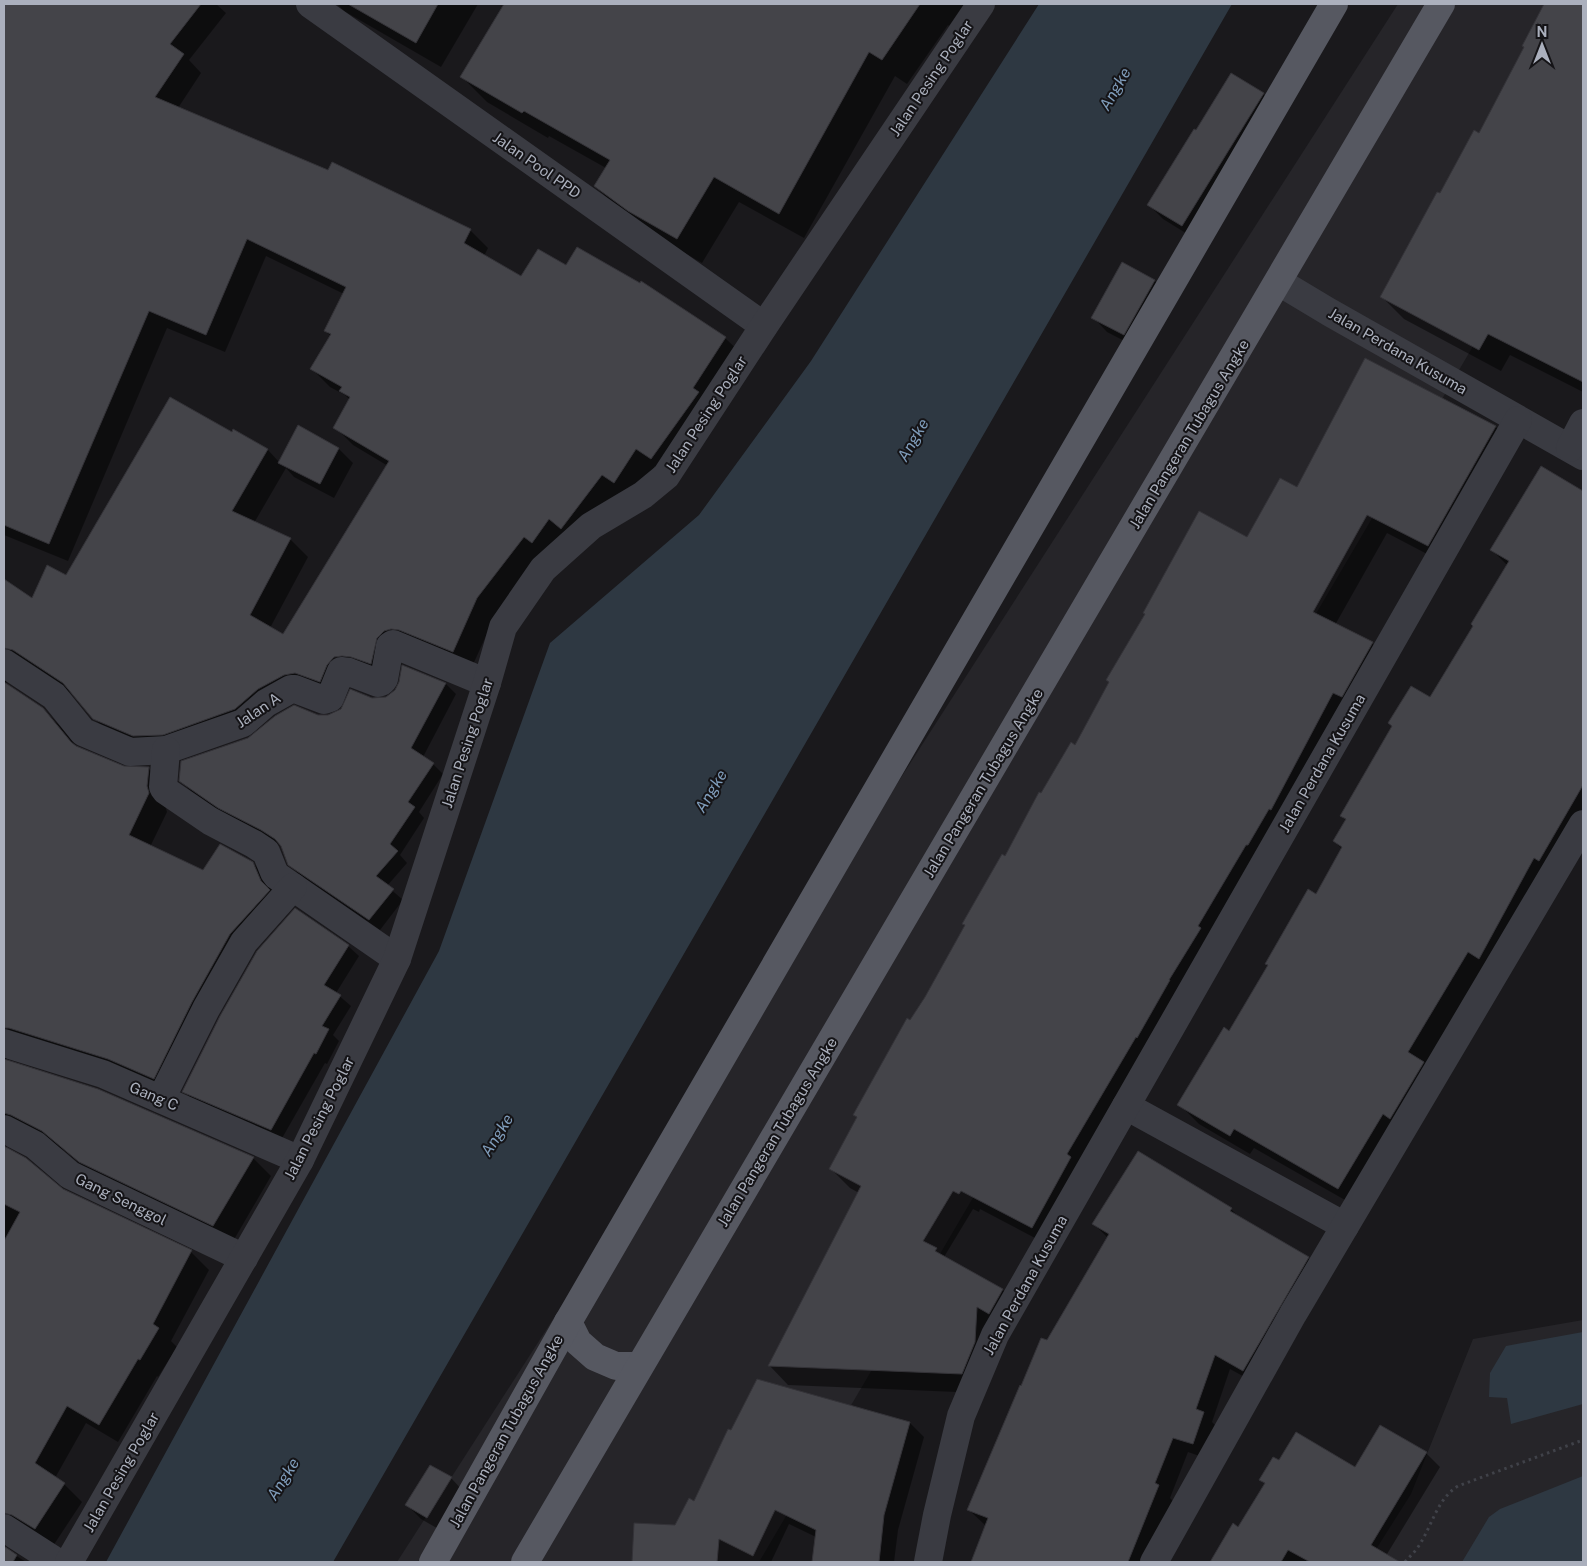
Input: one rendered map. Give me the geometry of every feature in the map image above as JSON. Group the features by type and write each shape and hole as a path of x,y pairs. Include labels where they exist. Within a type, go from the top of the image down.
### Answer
{"main road":[{"name":"Jalan Pangeran Tubagus Angke","path":"433,1562 568,1322 1334,4"},
{"name":"Jalan Pangeran Tubagus Angke","path":"525,1562 1441,4"},
{"path":"568,1322 578,1342 595,1358 616,1366 639,1366"}],"street":[{"name":"Jalan Pool PPD","path":"310,4 764,326"},
{"name":"Jalan Pesing Poglar","path":"69,1562 300,1160 398,959 487,683 503,627 543,569 591,526 643,495 666,476 764,326 981,4"},
{"name":"Jalan Perdana Kusuma","path":"1279,282 1576,452"},
{"name":"Jalan Perdana Kusuma","path":"928,1562 937,1515 961,1416 995,1334 1518,420"},
{"path":"1576,452 1583,423"},
{"name":"Jalan A","path":"4,662 54,696 83,732 130,752 166,750 243,723 266,703 288,690 295,689 327,700 330,698 341,671 350,672 378,683 382,682 390,646 393,644 487,683"},
{"path":"166,750 163,787 166,791 210,822 266,852 274,872 398,959"},
{"path":"1154,1562 1288,1323 1583,824"},
{"path":"160,1099 206,1009 244,942 293,887"},
{"name":"Gang C","path":"4,1043 103,1074 300,1160"},
{"path":"1126,1106 1345,1226"},
{"name":"Gang Senggol","path":"4,1130 34,1145 70,1175 244,1258"},
{"path":"4,1528 57,1562"}],"path":[{"path":"1405,1562 1418,1547 1444,1499 1458,1486 1583,1440"}],"shaded area":[{"path":"1398,4 1583,4 1583,159 759,1562 397,1562"},
{"path":"1583,1320 1583,1562 1368,1562 1411,1494 1473,1339"}],"water":[{"name":"Angke","path":"1039,4 1232,4 333,1562 106,1562 439,951 550,643 699,515 811,361"},
{"path":"1583,1332 1583,1404 1511,1424 1507,1398 1489,1397 1490,1373 1506,1346"},
{"path":"1583,1476 1583,1562 1462,1562 1489,1517 1500,1509"}],"building":[{"path":"4,4 201,4 170,44 184,54 155,97 328,170 332,162 471,229 464,243 521,276 538,249 566,265 577,247 640,283 641,281 726,337 693,388 699,392 651,459 636,449 614,483 602,475 561,529 549,519 532,543 524,537 477,598 453,652 399,630 391,629 384,631 377,638 371,664 351,657 334,657 327,665 320,682 295,673 284,675 258,689 235,709 163,735 133,736 93,719 63,683 13,650 4,648 4,579 32,598 47,565 66,575 170,397 232,432 233,429 268,449 232,511 291,538 250,615 283,634 389,461 333,428 350,397 339,391 342,387 310,369 331,334 324,331 346,287 247,239 206,335 149,311 49,544 4,525"},
{"path":"348,4 438,4 416,43"},
{"path":"504,4 920,4 882,60 869,52 779,214 714,177 677,239 628,211 594,186 610,160 460,77"},
{"path":"1544,4 1583,4 1583,382 1488,334 1479,350 1380,297 1437,192 1440,193 1474,130 1479,133"},
{"path":"1231,73 1264,93 1182,226 1147,205"},
{"path":"1122,262 1155,280 1124,335 1091,318"},
{"path":"1365,358 1496,426 1428,546 1367,515 1313,612 1373,642 1342,697 1333,693 1271,810 1269,809 1248,845 1246,845 1198,926 1201,928 1067,1154 1071,1157 1032,1228 961,1191 959,1194 953,1191 923,1241 937,1248 935,1251 1003,1289 989,1314 977,1307 975,1342 962,1374 768,1366 861,1186 829,1169 857,1117 853,1115 907,1018 910,1020 925,997 965,925 962,924 1002,854 1005,856 1039,792 1041,793 1071,742 1075,745 1109,682 1106,680 1145,614 1143,613 1199,511 1247,537 1280,478 1297,487"},
{"path":"298,425 339,448 320,484 278,463"},
{"path":"1541,466 1583,491 1583,785 1539,861 1534,858 1479,959 1468,952 1408,1052 1424,1062 1390,1119 1383,1114 1338,1189 1234,1129 1230,1136 1177,1105 1224,1027 1229,1031 1268,965 1265,964 1308,889 1316,894 1342,847 1333,841 1346,819 1340,816 1392,726 1388,723 1411,686 1430,697 1473,626 1471,624 1509,561 1490,550"},
{"path":"402,665 446,683 411,748 434,763 408,802 415,807 390,844 398,851 376,876 394,889 369,920 288,865 281,846 275,839 218,808 179,781 181,761 248,738 275,716 294,705 318,715 328,715 341,709 350,689 372,698 386,697 395,690 399,682"},
{"path":"4,682 43,708 76,746 124,766 149,767 147,786 149,793 129,835 203,870 220,844 253,862 261,881 270,890 230,934 192,1002 154,1079 108,1059 4,1028"},
{"path":"295,908 349,945 324,985 341,995 322,1026 329,1029 271,1130 182,1092 220,1016 257,951"},
{"path":"4,1059 98,1089 254,1157 213,1226 79,1162 42,1131 4,1113"},
{"path":"4,1146 26,1158 63,1189 192,1250 153,1324 159,1328 140,1360 138,1359 99,1425 67,1406 35,1463 65,1483 35,1529 12,1515 4,1513 4,1241 20,1212 4,1204"},
{"path":"1138,1151 1232,1208 1230,1211 1309,1257 1243,1371 1215,1355 1196,1409 1204,1412 1193,1444 1173,1438 1155,1483 1159,1485 1128,1562 971,1562 988,1518 967,1510 1041,1338 1047,1340 1109,1234 1092,1224"},
{"path":"757,1379 910,1422 884,1515 879,1562 812,1562 816,1530 775,1510 753,1556 719,1539 717,1562 632,1562 634,1523 675,1525 689,1498 694,1501 728,1429 731,1430"},
{"path":"1380,1425 1427,1452 1371,1545 1400,1562 1310,1562 1288,1550 1281,1562 1210,1562 1233,1523 1238,1527 1265,1483 1259,1480 1273,1457 1279,1460 1296,1432 1355,1467"},
{"path":"430,1465 452,1477 427,1518 405,1505"},
{"path":"4,1546 17,1555 13,1562 4,1562"}]}
